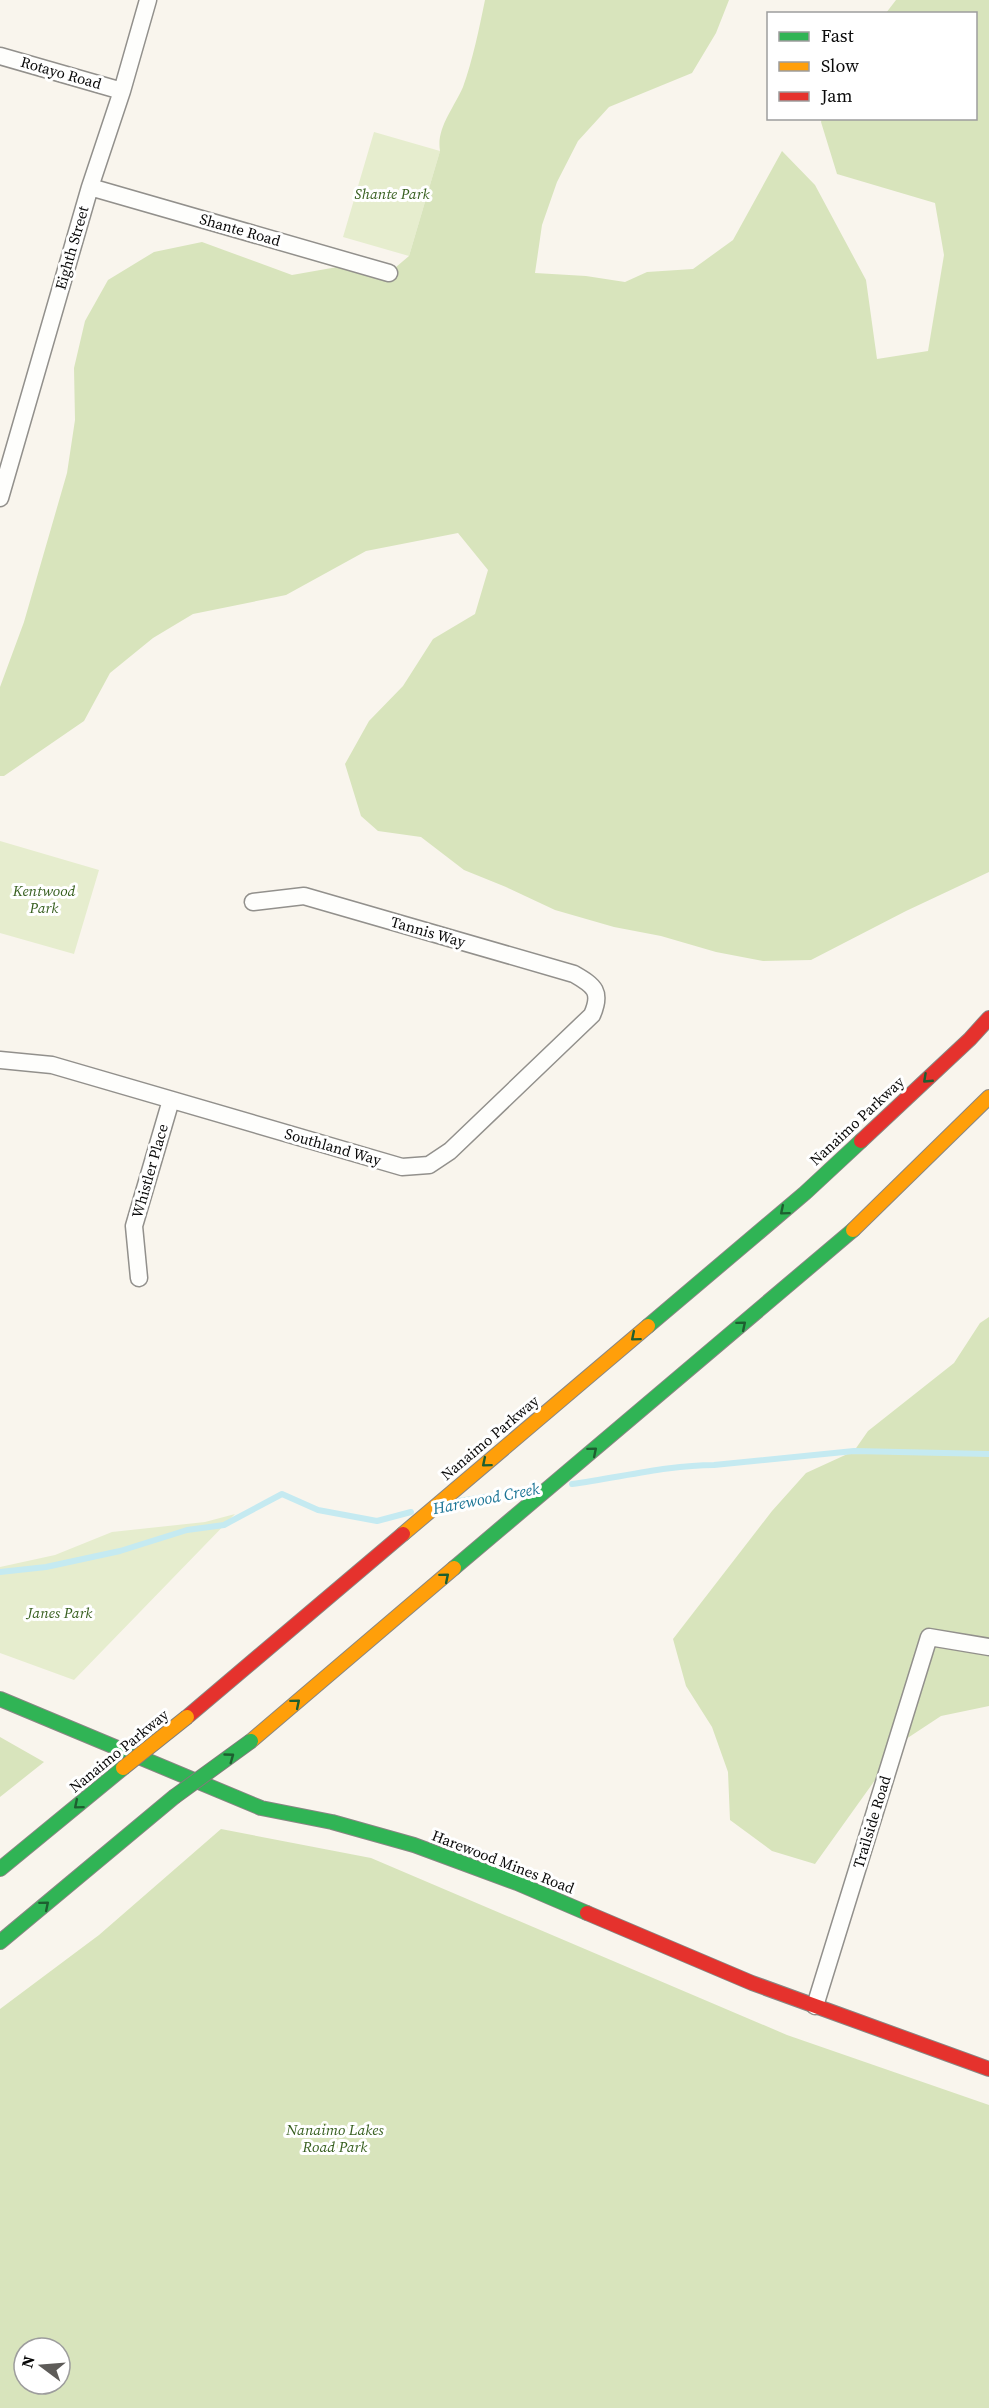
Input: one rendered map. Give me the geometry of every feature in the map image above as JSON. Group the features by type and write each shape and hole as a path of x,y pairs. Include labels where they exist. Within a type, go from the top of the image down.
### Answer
{"main road":[{"name":"Nanaimo Parkway","path":"0,1869 187,1718 805,1193 970,1039 989,1018"},
{"path":"0,1942 174,1797 251,1741 848,1235 989,1097"},
{"name":"Harewood Mines Road","path":"0,1699 261,1808 332,1822 414,1845 517,1883 752,1983 989,2070"}],"street":[{"name":"Eighth Street","path":"0,498 90,187 122,91 148,0"},
{"name":"Rotayo Road","path":"0,56 122,91"},
{"name":"Shante Road","path":"90,187 389,273"},
{"name":"Tannis Way","path":"253,902 304,896 574,974 590,983 596,992"},
{"name":"Southland Way","path":"0,1060 52,1065 402,1167 429,1165 450,1151 592,1016 597,1003 596,992"},
{"name":"Whistler Place","path":"139,1278 134,1226 171,1100"},
{"name":"Trailside Road","path":"815,2006 928,1637 989,1647"}],"green space":[{"path":"485,0 729,0 716,33 692,73 609,107 578,141 557,182 542,225 535,273 586,276 625,282 647,272 693,269 733,240 782,151 815,185 866,280 877,359 928,351 944,255 935,203 837,174 822,120 977,120 977,12 887,12 896,0 989,0 989,872 906,911 811,960 763,961 716,952 555,910 464,870 421,837 378,831 361,816 345,764 369,721 403,686 433,639 475,614 488,570 458,533 366,551 286,595 193,614 153,638 110,673 84,721 4,776 0,776 0,687 24,622 67,473 75,420 74,368 85,321 108,280 154,252 202,242 292,275 343,266 389,273 409,256 440,151 439,143 443,126 463,87 476,44"},
{"name":"Shante Park","path":"374,132 440,151 409,256 343,237"},
{"name":"Kentwood Park","path":"0,841 99,870 74,954 0,933"},
{"path":"989,1317 989,1706 941,1716 903,1741 815,1864 772,1851 730,1820 728,1772 712,1727 686,1686 673,1639 772,1511 806,1473 854,1451 868,1431 954,1363 980,1323"},
{"name":"Janes Park","path":"235,1514 74,1680 0,1653 0,1567 55,1555 112,1532 205,1522"},
{"path":"0,1737 44,1762 0,1797"},
{"name":"Nanaimo Lakes Road Park","path":"221,1829 371,1858 787,2035 989,2105 989,2408 0,2408 0,2009 99,1935"}],"waterway":[{"name":"Harewood Creek","path":"572,1484 679,1467 854,1451 989,1454"},
{"name":"Harewood Creek","path":"459,1501 529,1490"},
{"name":"Harewood Creek","path":"0,1572 46,1567 120,1551 187,1530 224,1525 282,1494 318,1510 377,1521 411,1512"}],"traffic: fast":[{"path":"648,1326 805,1193 861,1141"},
{"path":"454,1568 853,1230"},
{"path":"0,1699 261,1808 332,1822 414,1845 517,1883 587,1913"},
{"path":"174,1797 251,1741"},
{"path":"0,1869 123,1768"},
{"path":"0,1942 174,1797"}],"traffic: slow":[{"path":"853,1230 989,1097"},
{"path":"403,1534 648,1326"},
{"path":"251,1741 454,1568"},
{"path":"123,1768 187,1717"}],"traffic: jam":[{"path":"861,1141 970,1039 989,1018"},
{"path":"187,1717 403,1534"},
{"path":"587,1913 752,1983 989,2069"}]}
